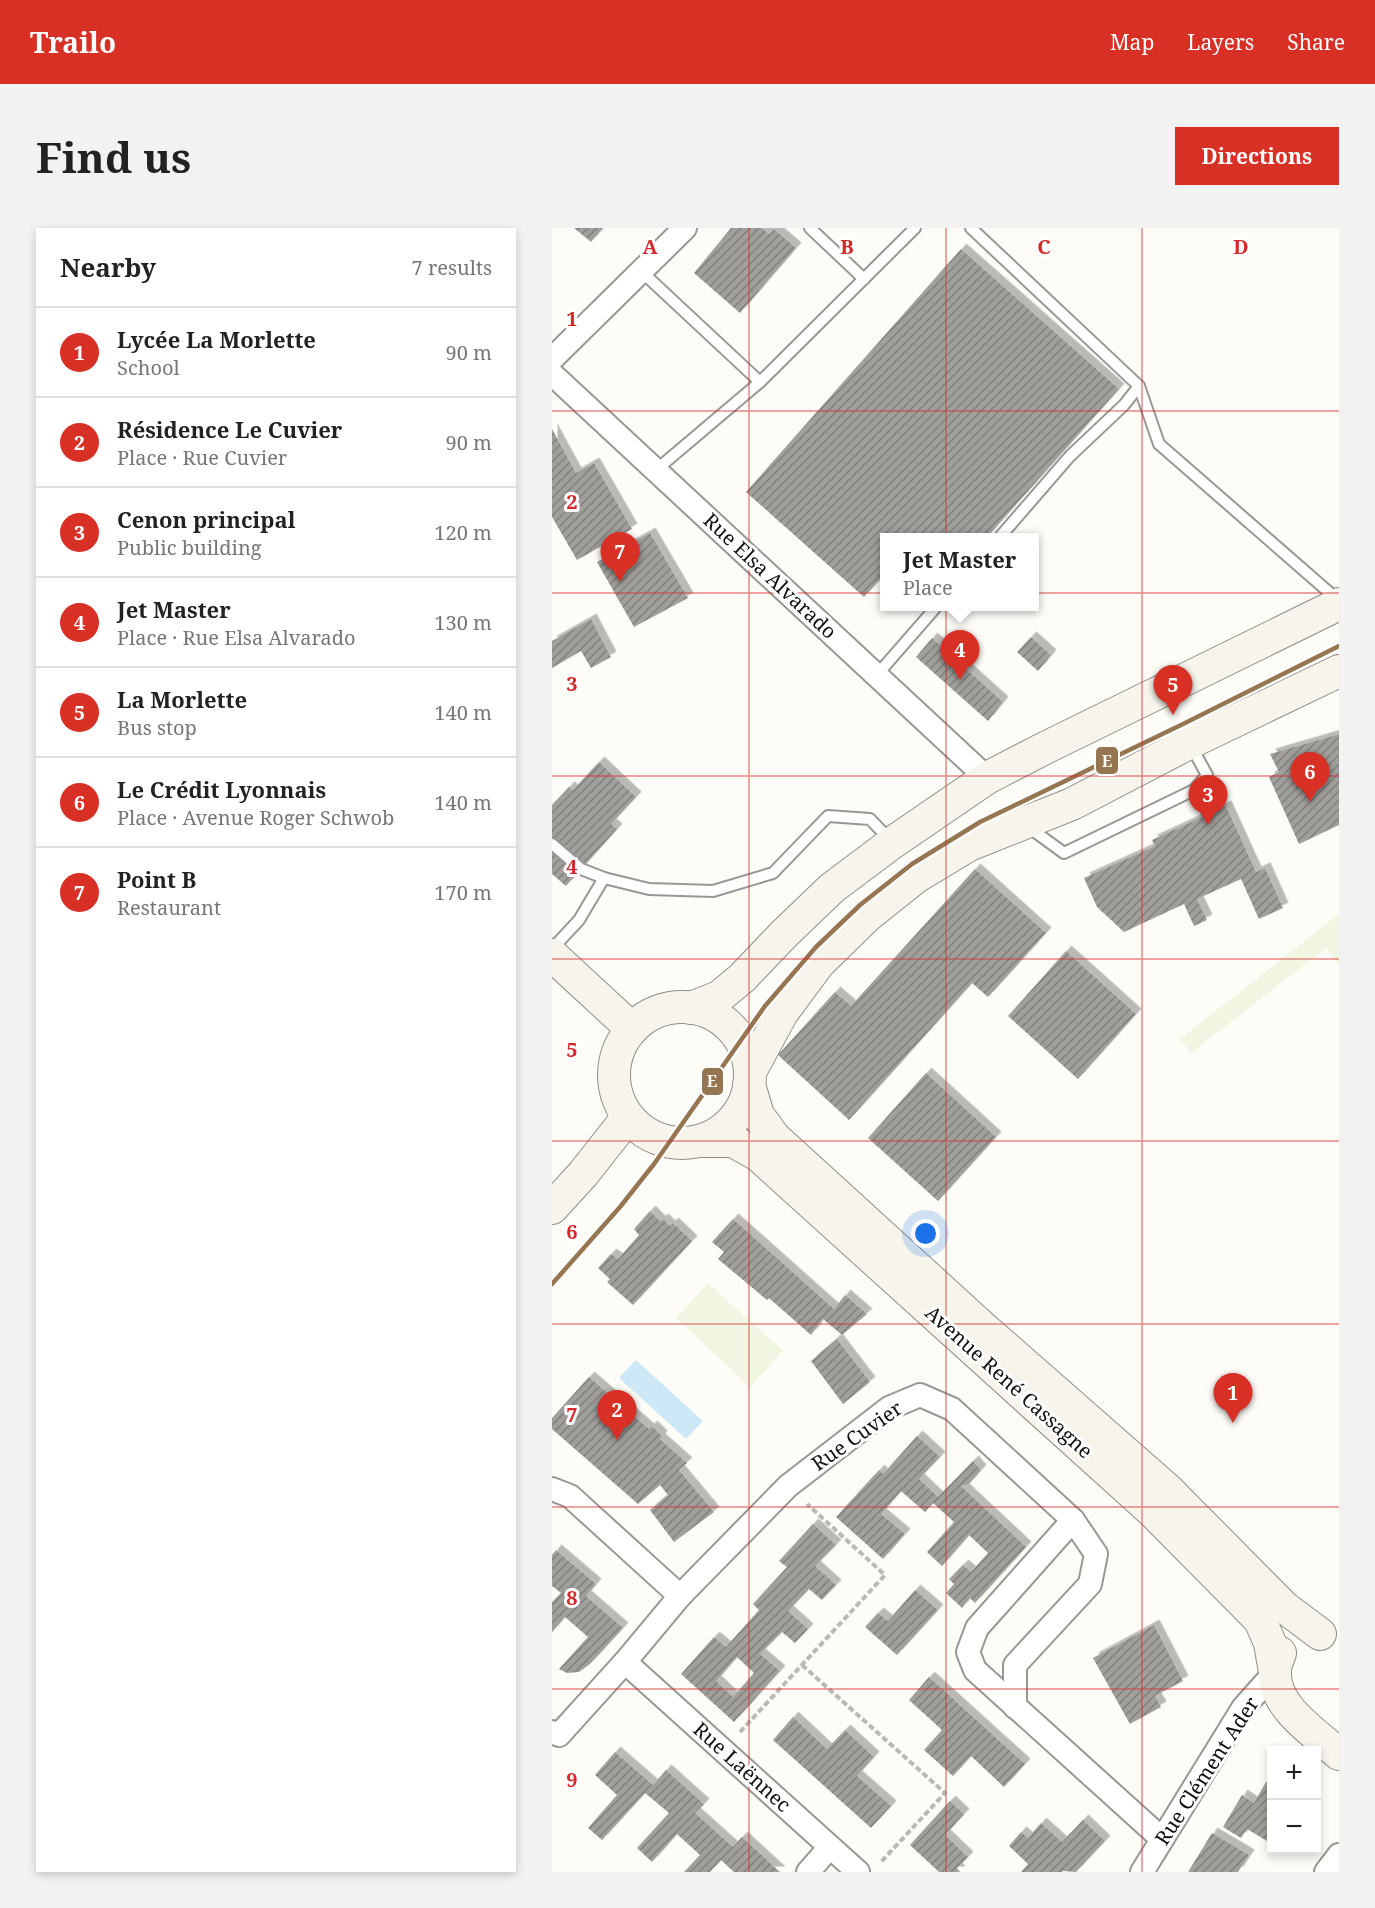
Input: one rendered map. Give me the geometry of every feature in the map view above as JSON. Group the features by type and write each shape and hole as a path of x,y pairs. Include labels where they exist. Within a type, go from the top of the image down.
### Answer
{"main road":[{"path":"691,1008 719,997 742,978 832,888 892,843 987,778 1339,604"},
{"path":"749,1078 747,1056 741,1039 736,1034 713,1014 691,1008 669,1008 649,1016 632,1029 621,1045 615,1063 614,1082 619,1101 628,1117 640,1130 655,1138 678,1143 700,1141 718,1133 733,1120 744,1104 749,1078 782,1013 819,963 866,916 916,877 969,845 1072,804 1190,743 1339,671"},
{"path":"552,955 632,1029"},
{"name":"Avenue René Cassagne","path":"749,1078 758,1115 774,1137 980,1325 1167,1489 1284,1607 1330,1637"},
{"path":"552,1208 583,1174 628,1117"},
{"name":"Avenue René Cassagne","path":"700,1141 733,1141 758,1155 1154,1513 1260,1620 1270,1643 1278,1694 1297,1718 1339,1754"},
{"name":"Avenue René Cassagne","path":"1275,1672 1281,1651 1296,1638 1330,1637"}],"street":[{"path":"552,359 685,228"},
{"name":"Rue Elsa Alvarado","path":"552,374 987,778"},
{"name":"Rue Cuvier","path":"552,1732 559,1735 625,1662 680,1596 788,1486 889,1408 920,1395 951,1409 1073,1520 1096,1554 1090,1584 1015,1665 1015,1707"},
{"path":"552,1489 570,1496 680,1596"},
{"path":"1073,1520 976,1628 968,1652 975,1670 1162,1839"},
{"name":"Rue Laënnec","path":"625,1662 858,1872"},
{"name":"Rue Clément Ader","path":"1142,1872 1243,1708 1275,1672"},
{"path":"808,1872 830,1847"},
{"path":"1326,1872 1339,1855"}],"lane":[{"path":"810,228 864,279"},
{"path":"656,470 760,382 915,228"},
{"path":"971,228 1139,386 1159,444 1331,594 1339,604"},
{"path":"641,271 760,382"},
{"path":"1003,533 1071,456 1124,405 1139,386"},
{"path":"876,676 933,611"},
{"path":"1022,823 1064,853 1194,790 1207,775 1190,743"},
{"path":"552,844 581,869 604,878 649,889 713,891 772,873 828,816 870,819 892,843"},
{"path":"552,949 579,920 604,878"}],"path":[{"path":"736,1737 885,1575 799,1497"},
{"path":"802,1665 945,1793 879,1864"}],"green space":[{"path":"1339,914 1339,964 1326,948 1191,1053 1180,1039"},
{"path":"708,1283 783,1351 750,1387 676,1318"}],"water":[{"path":"636,1360 703,1421 686,1439 619,1378"}],"building":[{"path":"574,228 603,228 591,242"},
{"path":"731,228 762,228 769,234 774,229 796,248 740,313 694,273"},
{"path":"961,249 1119,389 991,533 880,533 880,579 864,597 746,492"},
{"path":"552,429 576,473 594,463 632,529 577,560 552,517"},
{"path":"650,533 688,598 634,627 597,562"},
{"path":"591,619 611,657 591,668 581,651 552,668 552,641"},
{"path":"1031,637 1051,655 1038,671 1017,652"},
{"path":"932,638 1003,702 988,721 916,657"},
{"path":"1339,734 1339,825 1299,844 1269,777 1279,772 1270,754"},
{"path":"599,762 636,797 611,824 617,829 566,886 552,874 552,805 569,787 573,790"},
{"path":"1226,806 1256,872 1265,868 1283,908 1259,919 1241,879 1197,899 1207,920 1194,926 1184,904 1124,932 1097,907 1084,878 1155,846 1152,840 1202,817 1200,813 1208,810 1210,814"},
{"path":"975,869 1046,933 988,997 972,983 849,1120 778,1055 835,992 851,1006"},
{"path":"1066,951 1136,1014 1078,1079 1008,1016"},
{"path":"926,1073 996,1137 938,1201 868,1138"},
{"path":"650,1211 660,1221 663,1219 670,1226 673,1223 692,1241 633,1305 607,1282 610,1279 598,1268 611,1254 618,1259 639,1235 634,1229"},
{"path":"733,1219 834,1309 845,1295 867,1314 842,1335 823,1319 811,1335 769,1298 767,1300 718,1259 724,1252 712,1242"},
{"path":"837,1339 870,1382 843,1404 811,1361"},
{"path":"589,1377 649,1429 652,1426 662,1436 660,1439 687,1463 679,1470 714,1512 674,1542 650,1510 668,1495 660,1485 638,1504 552,1429 552,1418"},
{"path":"917,1436 940,1457 919,1479 938,1497 973,1461 981,1470 969,1484 961,1486 1026,1547 975,1603 970,1598 962,1608 946,1593 954,1584 949,1579 963,1565 971,1572 988,1553 969,1535 942,1566 927,1552 954,1522 933,1503 925,1512 901,1491 881,1514 905,1534 883,1559 836,1517 879,1470 883,1474"},
{"path":"813,1524 836,1545 815,1566 836,1585 822,1600 809,1589 788,1611 808,1629 795,1643 782,1632 760,1654 780,1671 734,1722 681,1674 714,1637 726,1647 759,1610 753,1604 787,1567 779,1561","holes":["737,1657 754,1673 733,1697 716,1681"]},
{"path":"556,1550 596,1584 586,1596 623,1628 590,1664 579,1672 567,1673 559,1669 588,1637 565,1617 552,1632 552,1602 561,1593 552,1586 552,1555"},
{"path":"915,1590 938,1610 897,1655 865,1627 878,1613 888,1621"},
{"path":"1154,1625 1183,1681 1155,1696 1161,1707 1130,1724 1093,1658"},
{"path":"929,1677 1025,1764 1004,1787 971,1756 953,1776 924,1750 942,1730 909,1700"},
{"path":"793,1717 827,1749 845,1730 874,1757 857,1776 891,1806 871,1828 773,1740"},
{"path":"615,1752 653,1785 666,1770 704,1804 695,1813 733,1847 742,1837 780,1872 734,1872 721,1860 710,1872 684,1872 700,1855 677,1834 652,1862 637,1848 669,1813 645,1793 602,1840 588,1828 617,1795 595,1775"},
{"path":"1266,1782 1267,1841 1247,1829 1241,1838 1223,1827 1242,1795 1254,1803"},
{"path":"950,1801 964,1814 945,1835 968,1857 957,1868 960,1872 939,1872 910,1845"},
{"path":"1083,1820 1105,1841 1076,1872 1021,1872 1028,1864 1009,1846 1021,1832 1028,1838 1041,1823 1062,1842"},
{"path":"1212,1833 1249,1855 1238,1872 1188,1872"}],"transit line":[{"name":"E","path":"552,1284 620,1207 654,1164 765,1006 816,947 860,905 912,864 980,822 1339,646"}],"place":[{"name":"Point B","path":"620,582"},
{"name":"Jet Master","path":"960,680"},
{"name":"La Morlette","path":"1173,715"},
{"name":"Le Crédit Lyonnais","path":"1310,802"},
{"name":"Cenon principal","path":"1208,825"},
{"name":"Lycée La Morlette","path":"1233,1423"},
{"name":"Résidence Le Cuvier","path":"617,1440"}]}
